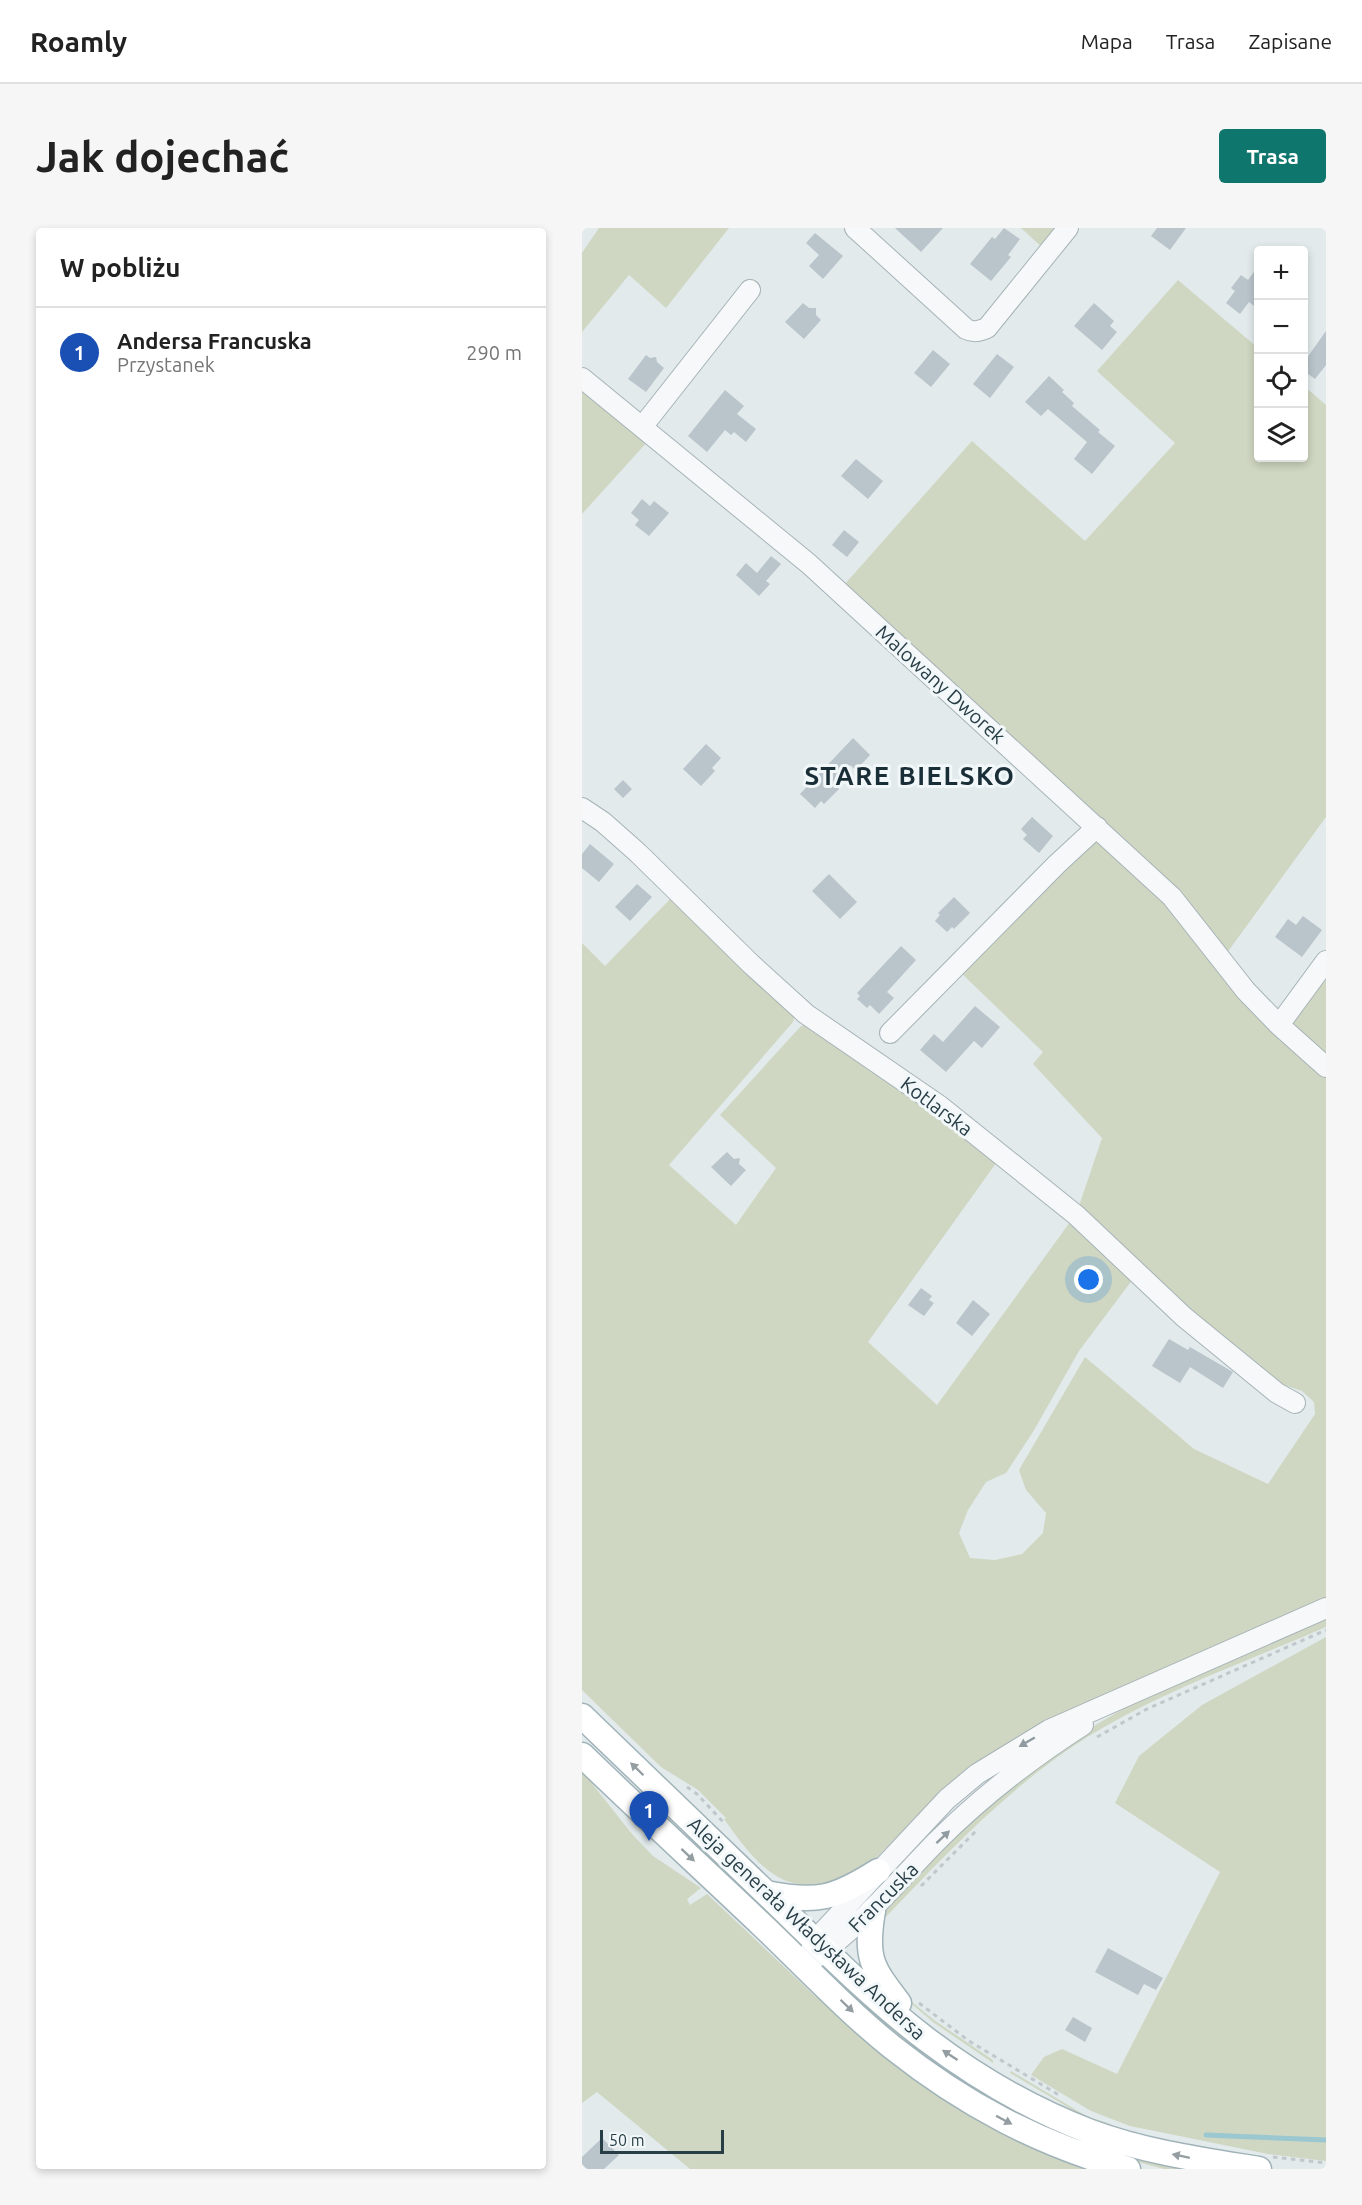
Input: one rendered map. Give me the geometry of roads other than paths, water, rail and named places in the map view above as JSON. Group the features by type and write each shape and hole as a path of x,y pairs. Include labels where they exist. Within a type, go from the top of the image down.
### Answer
{"main road":[{"name":"Aleja generała Władysława Andersa","path":"582,1716 820,1946 881,2002 926,2039 1016,2097 1093,2133 1183,2157 1265,2163"},
{"name":"Aleja generała Władysława Andersa","path":"582,1755 860,2020 923,2071 973,2104 1026,2132 1082,2156 1128,2169"},
{"path":"766,1893 792,1898 818,1899 839,1893 878,1871"},
{"path":"873,1911 868,1942 874,1968 881,1981 926,2039"}],"street":[{"path":"855,228 972,332 987,328 1068,228"},
{"path":"642,427 750,290"},
{"name":"Malowany Dworek","path":"582,378 809,564 1097,827 1172,897 1226,967 1279,1025 1326,1066"},
{"name":"Kotlarska","path":"582,808 603,822 638,853 751,964 806,1014 940,1106 1076,1215 1184,1317 1277,1393 1295,1403"},
{"path":"890,1034 1057,864 1097,827"},
{"path":"1279,1025 1326,961"},
{"name":"Francuska","path":"804,1966 878,1871 947,1799 977,1774 1049,1730 1326,1608"},
{"name":"Francuska","path":"820,1946 873,1911 937,1842 996,1788 1065,1736 1137,1691"}],"waterway":[{"path":"1206,2135 1326,2140"}],"place":[{"name":"Andersa Francuska","path":"649,1841"}],"district":[{"name":"STARE BIELSKO","path":"910,775"}]}
